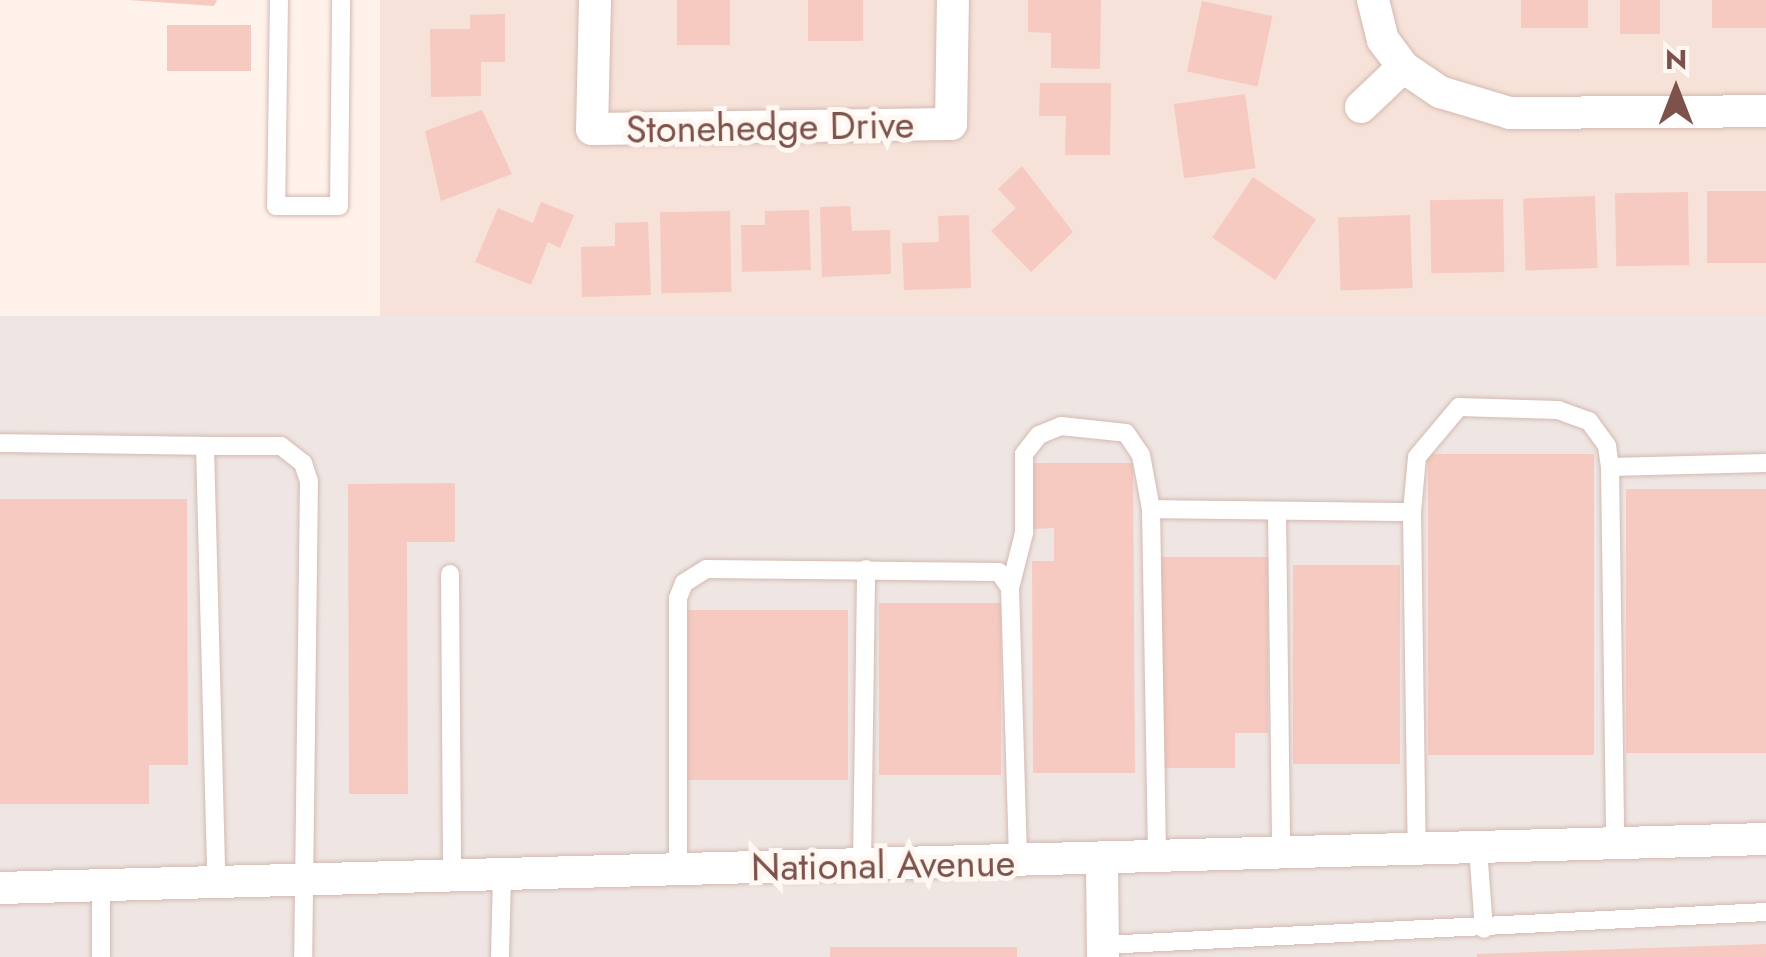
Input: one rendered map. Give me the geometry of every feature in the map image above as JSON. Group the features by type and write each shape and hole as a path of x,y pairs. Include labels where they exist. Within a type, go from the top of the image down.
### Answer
{"street":[{"name":"Stonehedge Drive","path":"594,0 592,129 952,124 953,0"},
{"path":"1374,0 1383,40 1403,67 1440,92 1510,114 1766,111"},
{"path":"1361,107 1403,67"},
{"name":"National Avenue","path":"0,888 216,879 1102,861 1766,839"},
{"path":"1102,861 1103,951"}],"lane":[{"path":"278,0 276,206 339,206 342,0"},
{"path":"1416,850 1412,512 1417,456 1458,408 1558,410 1589,421 1607,446 1614,844"},
{"path":"1018,862 1010,588 1024,533 1024,454 1039,435 1099,425 1126,433 1141,455 1150,510 1157,859"},
{"path":"0,443 281,446 303,463 309,480 303,957"},
{"path":"205,446 216,879"},
{"path":"1610,467 1766,462"},
{"path":"1150,510 1412,512"},
{"path":"1277,512 1282,854"},
{"path":"678,870 684,583 706,569 980,568 999,572 1010,588"},
{"path":"862,866 866,569"},
{"path":"450,574 452,874"},
{"path":"1478,848 1484,929"},
{"path":"500,957 502,873"},
{"path":"101,882 101,957"},
{"path":"1103,951 1766,912"}],"shaded area":[{"path":"380,0 1766,0 1766,361 380,361"},
{"path":"0,316 1766,316 1766,957 0,957"}],"building":[{"path":"128,0 217,0 214,6"},
{"path":"677,0 730,0 730,45 677,45"},
{"path":"808,0 863,0 863,41 808,41"},
{"path":"1028,0 1101,0 1100,69 1051,68 1051,33 1028,32"},
{"path":"1521,0 1588,0 1588,28 1521,28"},
{"path":"1620,0 1660,0 1660,34 1620,34"},
{"path":"1712,0 1766,0 1766,28 1712,28"},
{"path":"1202,1 1272,16 1257,86 1187,71"},
{"path":"505,14 505,62 481,62 481,96 431,97 430,29 470,29 470,15"},
{"path":"167,25 251,25 251,71 167,71"},
{"path":"1040,83 1111,83 1110,155 1065,155 1066,116 1039,116"},
{"path":"1245,94 1255,168 1184,178 1174,104"},
{"path":"482,110 512,174 441,201 425,131"},
{"path":"1022,166 1073,232 1031,272 991,231 1016,208 998,189"},
{"path":"1253,177 1316,219 1275,280 1212,238"},
{"path":"1707,191 1766,191 1766,263 1707,263"},
{"path":"1688,192 1689,265 1616,266 1615,193"},
{"path":"1595,196 1598,268 1526,270 1523,199"},
{"path":"1503,199 1504,272 1431,273 1430,200"},
{"path":"541,202 574,215 560,248 548,242 531,285 475,262 498,208 533,223"},
{"path":"850,206 852,231 890,230 891,274 822,277 820,207"},
{"path":"809,210 811,270 742,272 741,225 765,225 765,211"},
{"path":"730,211 731,292 661,293 660,212"},
{"path":"969,215 971,288 904,290 902,243 939,242 938,216"},
{"path":"1410,215 1413,288 1341,290 1338,218"},
{"path":"648,222 651,295 582,297 581,247 615,246 615,223"},
{"path":"1428,454 1594,454 1594,755 1428,755"},
{"path":"1033,463 1133,463 1135,773 1033,773 1032,561 1054,561 1054,528 1033,529"},
{"path":"455,483 455,542 407,542 408,794 349,794 348,484"},
{"path":"1626,489 1766,489 1766,753 1626,753"},
{"path":"0,499 187,499 188,765 149,765 149,804 0,804"},
{"path":"1160,557 1268,557 1268,733 1235,733 1235,768 1161,768"},
{"path":"1293,565 1400,565 1400,764 1293,764"},
{"path":"879,603 1001,603 1001,775 879,775"},
{"path":"683,610 848,610 848,780 683,780"},
{"path":"1766,944 1766,957 1477,957 1477,954"},
{"path":"830,947 1017,947 1017,957 830,957"}]}
